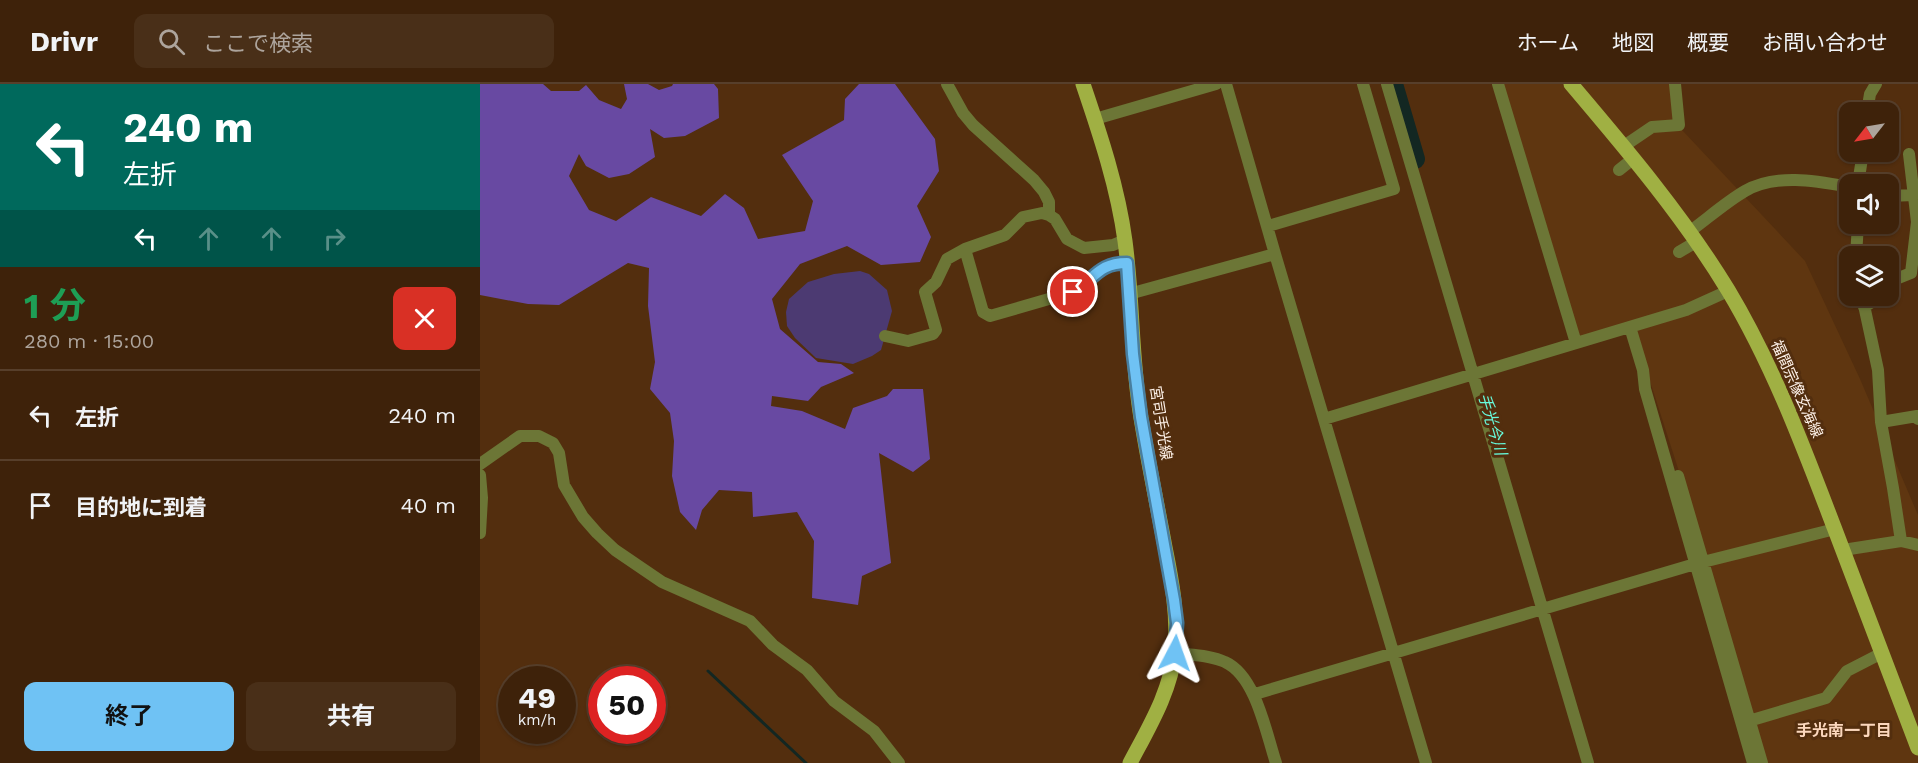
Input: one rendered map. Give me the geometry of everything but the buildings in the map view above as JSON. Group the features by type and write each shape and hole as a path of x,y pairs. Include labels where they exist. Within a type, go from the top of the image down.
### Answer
{"main road":[{"name":"宮司手光線","path":"1083,84 1095,119 1125,240 1133,354 1141,417 1177,623 1175,653 1170,676 1160,705 1130,763"},
{"name":"福間宗像玄海線","path":"1571,84 1634,158 1693,237 1728,291 1771,370 1791,415 1918,748"}],"street":[{"path":"947,84 963,113 973,125 1044,192 1049,202 1049,215"},
{"path":"1095,119 1216,84"},
{"path":"1226,84 1426,763"},
{"path":"1268,226 1394,189 1363,84"},
{"path":"1387,84 1477,373 1588,763"},
{"path":"1498,84 1576,343"},
{"path":"1624,146 1652,127 1679,125 1675,84"},
{"path":"1869,102 1876,84"},
{"path":"1899,278 1911,273 1917,222 1909,154"},
{"path":"1619,170 1634,158"},
{"path":"1679,252 1746,190 1764,184 1788,181 1815,181 1839,185"},
{"path":"1899,196 1914,195"},
{"path":"885,336 908,340 933,334 936,330 925,292 936,282 947,259 965,249 1005,235 1023,217 1042,213 1049,215 1055,219 1067,239 1084,248 1113,245 1125,240"},
{"path":"965,249 983,312 990,316 1073,292 1084,286 1096,272 1105,267 1114,263 1127,263"},
{"path":"1130,294 1275,254"},
{"path":"1324,419 1686,310 1728,291"},
{"path":"1864,306 1878,370 1881,422 1901,541"},
{"path":"1630,327 1643,370 1645,388 1671,465 1746,722 1762,763"},
{"path":"1881,422 1917,416 1918,419"},
{"path":"480,464 520,436 538,436 553,443 559,453 561,473 569,495 582,517 609,544 662,582 750,621 773,645 807,670 834,701 874,731 899,763"},
{"path":"480,475 482,498 480,533"},
{"path":"1255,694 1700,563 1835,529"},
{"path":"1843,550 1901,541 1918,544"},
{"path":"1175,653 1225,662 1238,670 1255,694 1275,763"},
{"path":"1746,722 1826,698 1847,671 1882,653"},
{"path":"1746,722 1753,763"}],"shaded area":[{"path":"480,84 543,84 551,91 579,91 586,85 599,100 621,109 627,99 624,84 648,84 659,90 673,84 714,84 718,89 719,118 685,136 664,138 650,129 655,157 629,174 609,178 586,166 579,154 569,176 589,210 616,221 651,197 701,216 725,194 744,208 758,239 805,231 813,201 782,155 844,120 845,99 859,84 895,84 935,139 939,171 917,206 931,237 920,262 881,265 847,246 800,264 772,299 780,329 818,362 841,364 854,373 821,387 808,401 772,396 771,406 802,411 845,429 853,408 887,396 893,389 923,389 930,459 913,472 879,453 891,563 862,576 858,605 812,598 814,541 797,512 753,517 752,492 719,490 702,510 696,530 680,512 672,476 674,441 670,413 650,389 655,362 648,306 649,268 628,263 559,305 528,304 480,295"},
{"path":"1502,84 1671,84 1675,116 1682,130 1805,261 1860,379 1918,515 1918,763 1764,763 1684,487 1631,322 1579,338"},
{"path":"860,271 869,274 887,290 892,311 881,350 853,364 816,358 795,338 787,326 786,312 789,299 808,282 834,274"}],"waterway":[{"name":"手光今川","path":"1393,84 1415,159"},
{"path":"708,671 806,763"}],"district":[{"name":"手光南一丁目","path":"1844,730"}],"route":[{"path":"1073,292 1084,286 1096,272 1105,267 1114,263 1127,263 1133,354 1141,417 1177,623 1175,653"}]}
